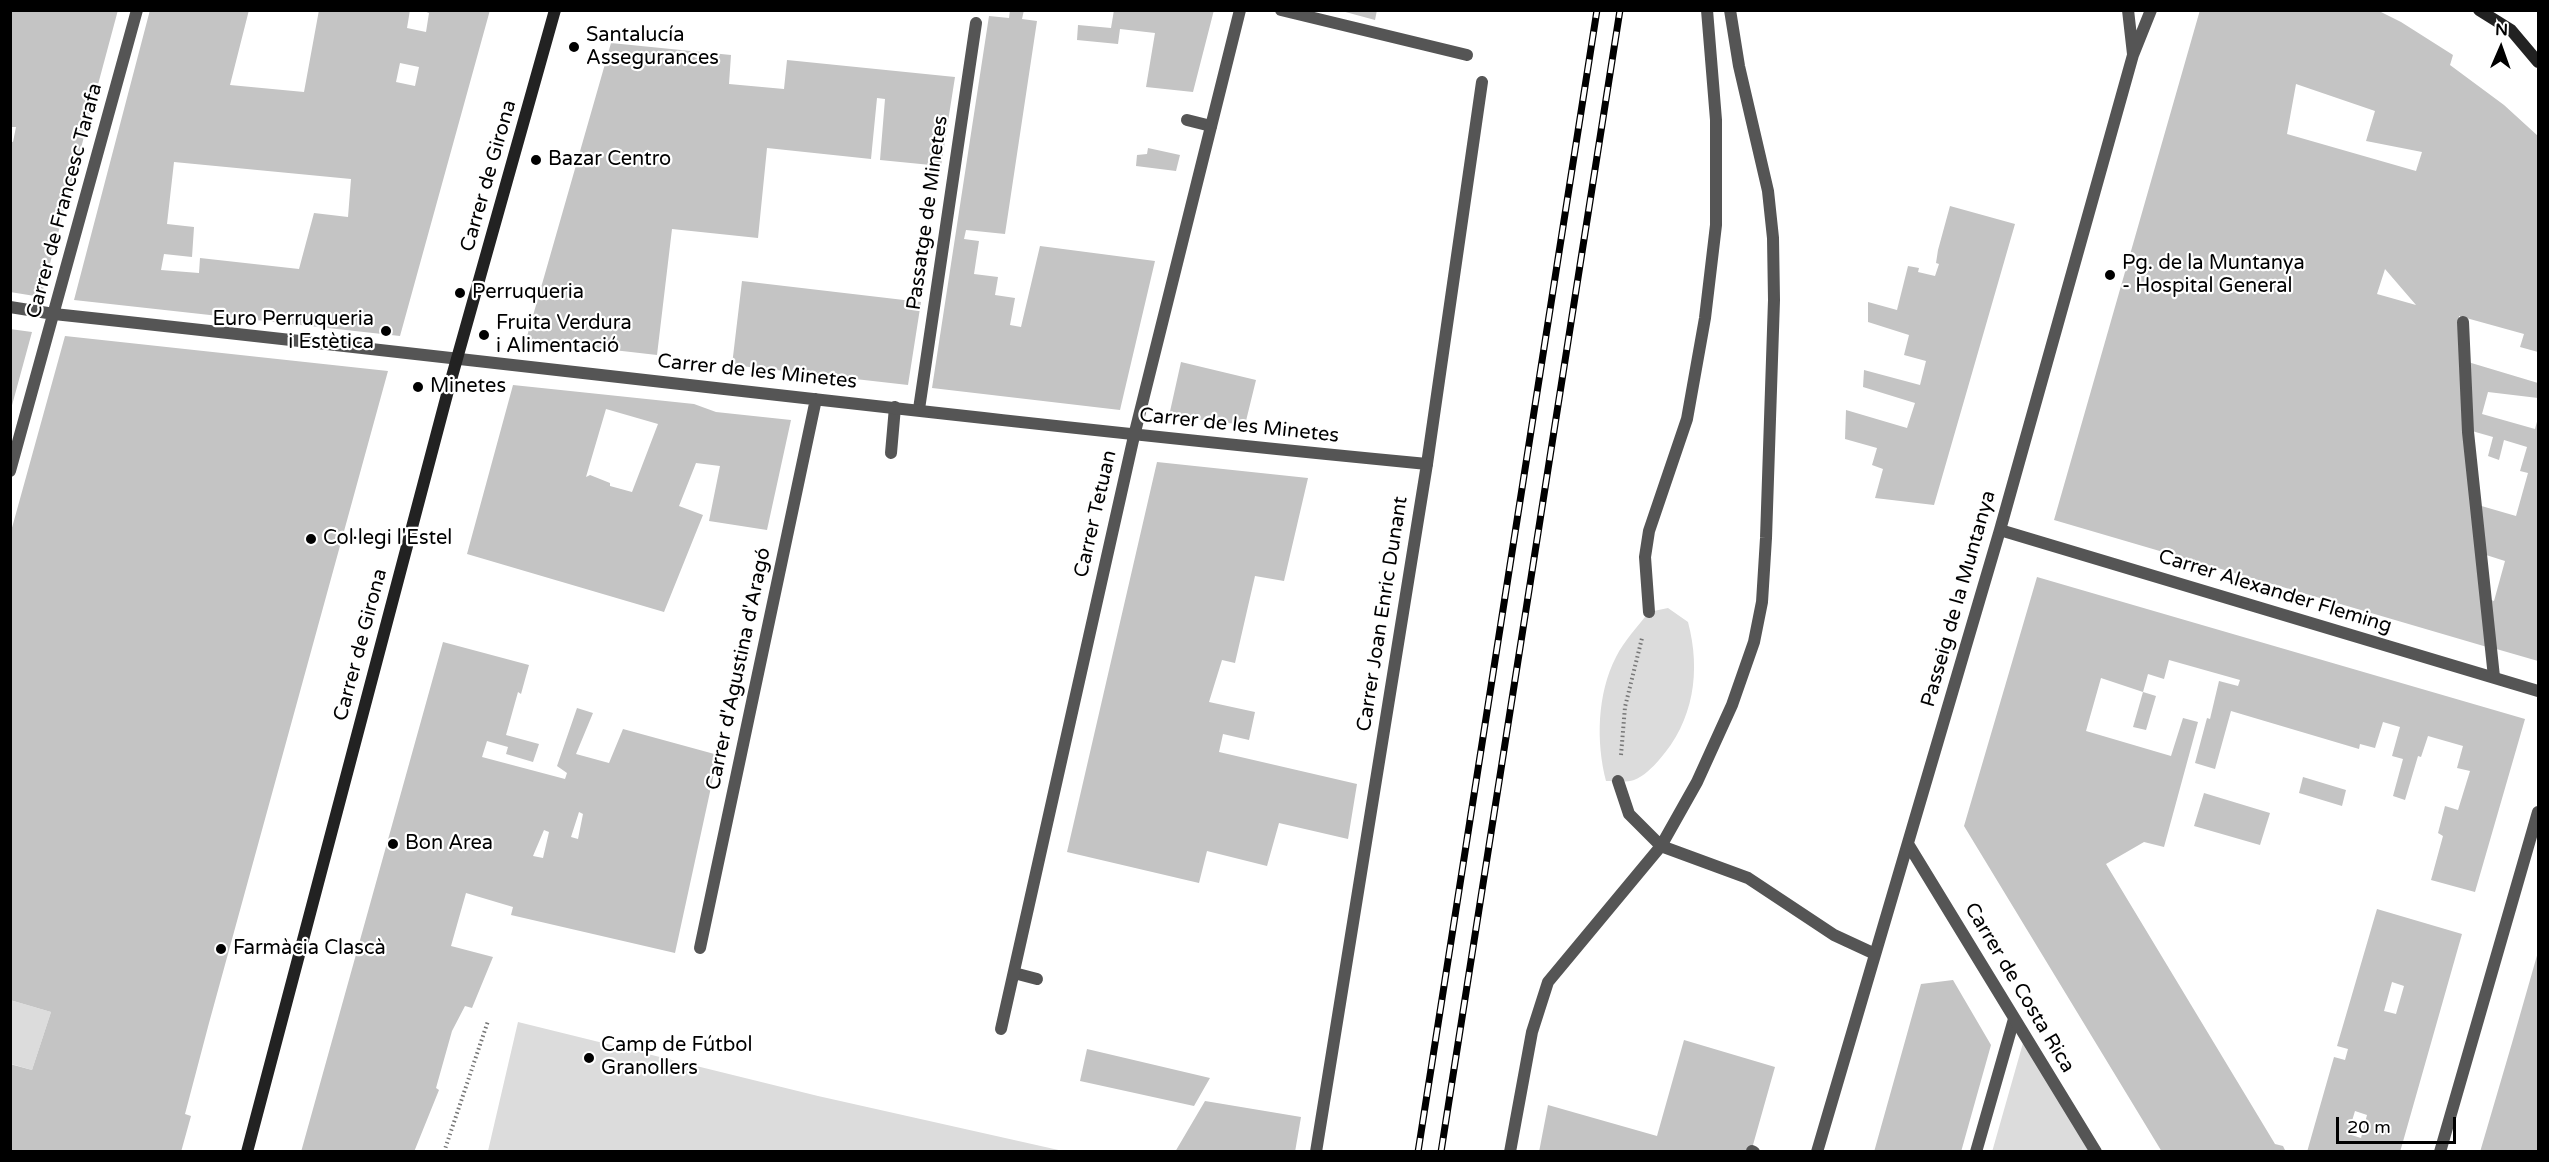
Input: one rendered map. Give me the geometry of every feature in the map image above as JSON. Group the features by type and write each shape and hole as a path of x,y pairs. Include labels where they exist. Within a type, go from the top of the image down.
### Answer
{"street":[{"name":"Carrer de Francesc Tarafa","path":"10,471 137,10"},
{"name":"Carrer de Girona","path":"247,1152 458,358 555,10"},
{"name":"Carrer Tetuan","path":"1001,1029 1134,436 1240,10"},
{"path":"1281,10 1467,55"},
{"path":"1649,612 1646,557 1649,531 1687,418 1705,318 1716,225 1716,120 1707,10"},
{"path":"1510,1152 1532,1032 1548,982 1661,846 1697,782 1732,705 1754,642 1762,602 1774,300 1773,238 1768,191 1739,66 1730,10"},
{"name":"Passeig de la Muntanya","path":"2128,10 2133,56"},
{"name":"Passeig de la Muntanya","path":"1817,1152 2000,530 2133,56 2151,10"},
{"path":"2479,10 2511,30 2538,62"},
{"name":"Passatge de Minetes","path":"919,409 976,23"},
{"name":"Carrer Joan Enric Dunant","path":"1316,1152 1427,464 1482,82"},
{"path":"1187,120 1211,126"},
{"name":"Carrer de les Minetes","path":"10,307 54,314 919,409 1134,436 1427,464"},
{"path":"2463,322 2468,432 2494,678"},
{"name":"Carrer d'Agustina d'Aragó","path":"700,948 816,399"},
{"path":"891,453 895,407"},
{"name":"Carrer Alexander Fleming","path":"2000,530 2538,691"},
{"path":"1618,781 1629,814 1661,846 1748,878 1834,935 1875,954"},
{"path":"2439,1152 2538,812"},
{"name":"Carrer de Costa Rica","path":"1908,844 2096,1152"},
{"path":"1014,973 1036,979"},
{"path":"1976,1152 2014,1019"}],"path":[{"path":"1618,781 1625,708 1649,612"},
{"path":"444,1152 488,1021"}],"shaded area":[{"path":"1668,608 1688,622 1692,640 1694,677 1687,712 1671,745 1648,772 1631,781 1606,781 1601,750 1600,718 1610,671 1623,645 1649,612"},
{"path":"10,1000 51,1012 32,1070 11,1064"},
{"name":"Camp de Fútbol Granollers","path":"518,1022 818,1096 1063,1151 488,1151"},
{"path":"2025,1036 2096,1151 1992,1152"}],"building":[{"path":"10,10 118,10 41,297 10,292 10,141 13,142 16,127 10,127"},
{"path":"150,10 249,10 230,85 304,92 319,10 410,10 407,28 426,32 429,13 421,10 490,10 400,336 74,300","holes":["400,63 419,67 415,86 396,82","174,162 351,179 348,217 314,213 299,269 200,258 199,273 161,270 164,254 192,257 194,227 167,224"]},
{"path":"1010,10 1024,10 1022,19 1037,21 1005,234 966,230 964,239 979,241 974,274 998,277 995,295 1015,298 1010,325 1021,327 1040,246 1155,261 1120,410 932,388 989,16 1009,18"},
{"path":"1114,10 1214,10 1193,92 1146,87 1155,33 1120,29 1118,44 1077,40 1078,25 1111,28"},
{"path":"1338,10 1377,10 1375,20"},
{"path":"2200,10 2377,10 2401,22 2453,55 2450,65 2504,105 2538,136 2538,352 2520,347 2524,334 2459,316 2465,435 2487,647 2054,520","holes":["2296,84 2375,111 2366,141 2422,152 2416,171 2287,134","2385,269 2416,305 2377,294"]},
{"path":"611,43 731,55 729,84 784,89 787,60 955,77 941,166 880,160 885,99 877,98 871,159 767,148 758,238 672,229 657,355 526,340"},
{"path":"1148,148 1180,155 1176,171 1136,166 1137,155 1147,154"},
{"path":"1950,206 2015,224 1934,505 1875,498 1883,469 1872,465 1877,448 1845,439 1846,410 1907,428 1915,403 1863,387 1864,370 1920,385 1926,361 1904,355 1909,335 1868,322 1868,302 1897,310 1908,266 1919,268 1918,272 1935,276 1939,264 1936,263 1938,250"},
{"path":"742,281 921,302 908,385 732,365"},
{"path":"10,329 32,332 11,409 10,409"},
{"path":"65,336 388,371 209,1023 185,1114 191,1116 181,1152 10,1152 10,1064 32,1070 51,1012 10,1000 10,535"},
{"path":"1181,362 1256,380 1245,425 1169,416"},
{"path":"2468,362 2538,383 2538,398 2488,392 2482,414 2535,429 2538,418 2538,661 2493,648 2488,599 2494,601 2505,561 2483,554 2478,505 2516,516 2528,473 2520,471 2527,447 2504,440 2499,460 2488,456 2493,437 2472,431"},
{"path":"513,385 694,404 716,412 791,420 767,530 709,521 720,466 696,463 679,506 703,515 664,612 467,554","holes":["606,409 658,424 632,492 610,486 610,483 590,475 586,477"]},
{"path":"1157,462 1308,478 1284,581 1255,576 1235,663 1222,660 1209,702 1255,712 1249,740 1223,734 1219,752 1357,784 1348,839 1279,823 1267,866 1207,851 1199,883 1067,852"},
{"path":"2037,577 2525,719 2475,892 2431,880 2443,836 2438,833 2445,806 2458,810 2470,771 2457,768 2463,746 2428,736 2421,757 2418,756 2405,800 2393,796 2403,759 2392,756 2400,727 2383,722 2375,748 2360,744 2359,749 2231,711 2215,769 2195,763 2207,718 2210,719 2219,681 2238,686 2240,680 2169,660 2164,679 2148,674 2143,692 2101,678 2086,731 2171,756 2183,718 2198,722 2164,847 2144,842 2106,864 2275,1144 2283,1146 2286,1152 2162,1152 1964,826"},
{"path":"443,642 529,665 521,694 518,692 506,735 539,744 533,762 506,754 508,747 487,741 482,757 565,779 567,773 557,766 577,708 593,713 576,754 609,763 623,729 718,755 675,953 511,915 513,907 466,893 451,946 493,957 472,1008 465,1006 452,1031 436,1088 439,1090 414,1152 301,1152","holes":["579,812 583,814 578,839 571,837","544,830 549,832 543,858 533,856"]},
{"path":"2143,692 2156,696 2146,730 2133,727"},
{"path":"2303,777 2346,790 2342,806 2299,793"},
{"path":"2204,793 2270,813 2260,845 2194,826"},
{"path":"2377,909 2462,934 2400,1152 2307,1152 2334,1057 2345,1060 2348,1049 2337,1046","holes":["2392,982 2404,986 2396,1014 2384,1011","2355,1111 2367,1115 2361,1138 2348,1134"]},
{"path":"2538,952 2538,1152 2480,1152 2512,1043"},
{"path":"1953,980 1991,1045 1961,1152 1874,1152 1921,984"},
{"path":"1684,1040 1775,1067 1751,1152 1539,1152 1548,1105 1657,1136"},
{"path":"1087,1049 1210,1078 1194,1106 1080,1081"},
{"path":"1205,1101 1301,1117 1295,1152 1175,1152"}],"railway":[{"path":"1418,1152 1597,10"},
{"path":"1441,1152 1620,10"}],"place":[{"name":"Santalucía Assegurances","path":"574,47"},
{"name":"Bazar Centro","path":"536,160"},
{"name":"Pg. de la Muntanya - Hospital General","path":"2110,275"},
{"name":"Perruqueria","path":"460,293"},
{"name":"Euro Perruqueria i Estètica","path":"386,331"},
{"name":"Fruita Verdura i Alimentació","path":"484,335"},
{"name":"Minetes","path":"418,387"},
{"name":"Col·legi l'Estel","path":"311,539"},
{"name":"Bon Area","path":"393,844"},
{"name":"Farmàcia Clascà","path":"221,949"},
{"name":"Camp de Fútbol Granollers","path":"589,1058"}]}
